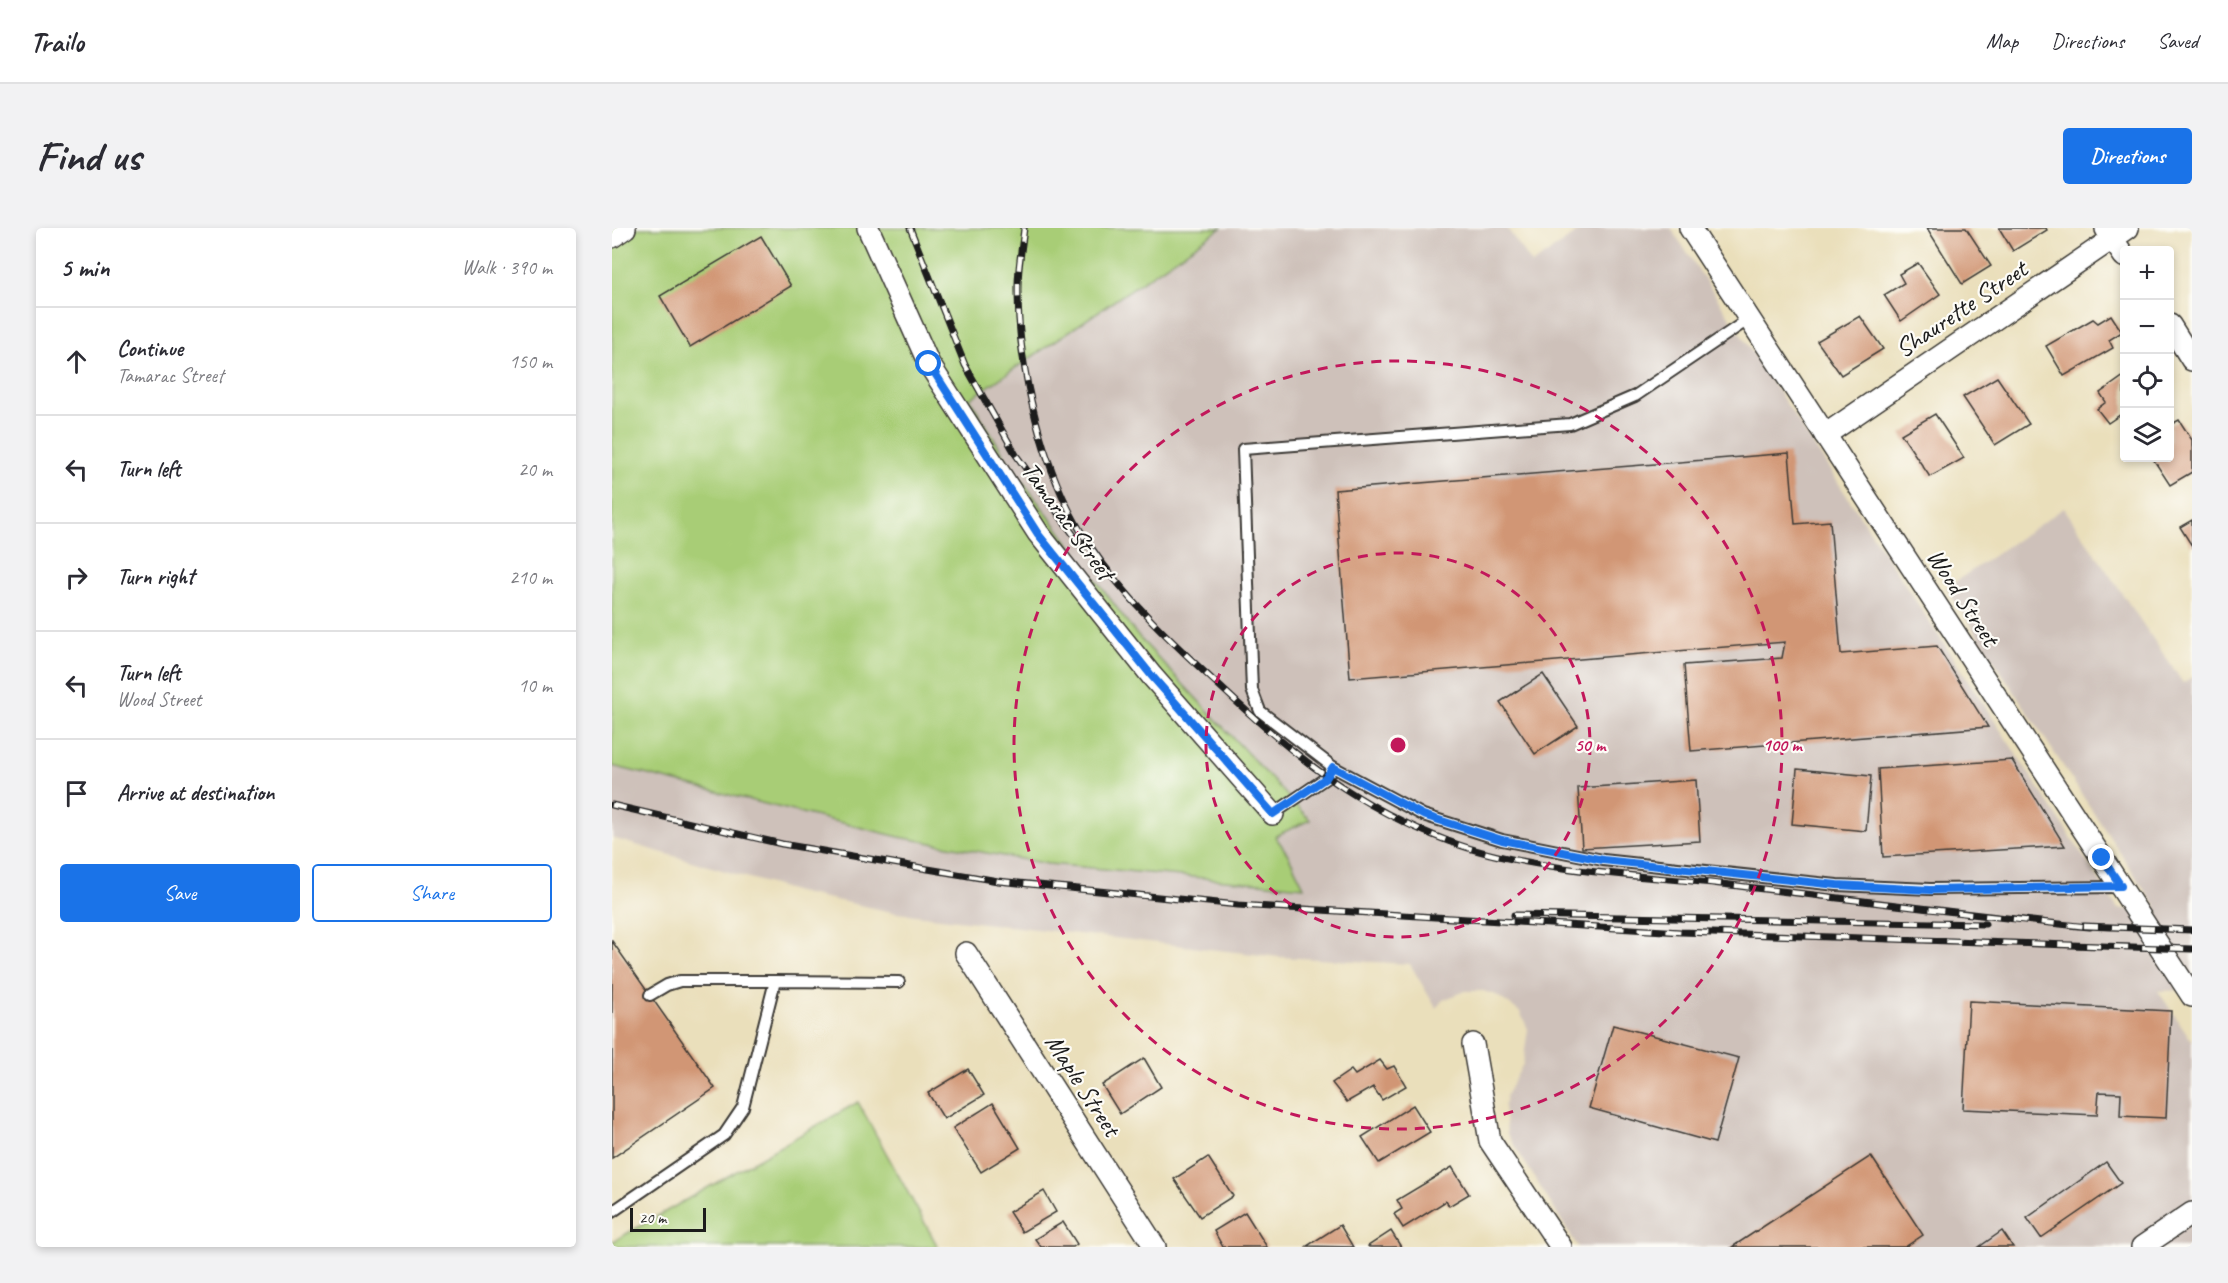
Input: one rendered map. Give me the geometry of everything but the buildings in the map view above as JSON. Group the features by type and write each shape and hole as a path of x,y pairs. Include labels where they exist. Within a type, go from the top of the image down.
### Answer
{"street":[{"path":"612,237 625,228"},
{"name":"Tamarac Street","path":"868,228 929,364 1038,534 1151,675 1273,814"},
{"name":"Wood Street","path":"1690,228 2192,996"},
{"name":"Shaurette Street","path":"1825,435 2116,232"},
{"path":"2174,333 2192,360"},
{"name":"Maple Street","path":"966,953 1155,1247"},
{"path":"1473,1044 1490,1141 1561,1247"},
{"path":"2142,1247 2192,1213"}],"lane":[{"path":"1749,319 1635,396 1570,424 1243,449 1252,690 1260,711 1333,767 1423,815 1502,840 1603,860 1837,885 1930,890 2121,886"},
{"path":"1273,814 1326,778 1333,767"},
{"path":"650,995 666,985 680,981 899,982"},
{"path":"612,1212 724,1135 734,1124 743,1107 775,981"}],"shaded area":[{"path":"1221,228 1507,228 1532,264 1584,228 1671,228 2118,909 2157,909 1946,588 2064,508 2183,683 2192,677 2192,990 2158,991 2192,1041 2192,1247 1578,1247 1507,1134 1504,1107 1506,1096 1523,1064 1528,1029 1520,1012 1496,995 1483,991 1465,991 1443,1000 1436,1008 1410,964 1279,957 897,913 797,892 612,838 612,766 899,837 1048,864 1304,887 1287,853 1275,836 1310,819 1137,635 1009,463 969,398"}],"green space":[{"path":"612,228 1221,228 970,399 1009,463 1137,635 1310,820 1275,836 1287,853 1304,887 1048,864 899,837 612,766"},
{"path":"858,1102 938,1247 612,1247 612,1242"}],"railway":[{"path":"910,228 965,365 1016,455 1083,548"},
{"path":"1024,228 1018,286 1022,351 1028,385 1046,453 1072,516 1103,564 1170,640 1277,738 1356,796 1415,828 1479,851 1512,859 1583,870 2090,927"},
{"path":"612,805 782,844 998,881 1238,905 1681,932 2192,949"},
{"path":"1514,915 1985,924"},
{"path":"2084,926 2192,930"}],"route":[{"path":"929,364 1038,534 1151,675 1273,814 1326,778 1333,767 1377,793 1423,815 1502,840 1603,860 1837,885 1930,890 2121,886 2102,858"}]}
